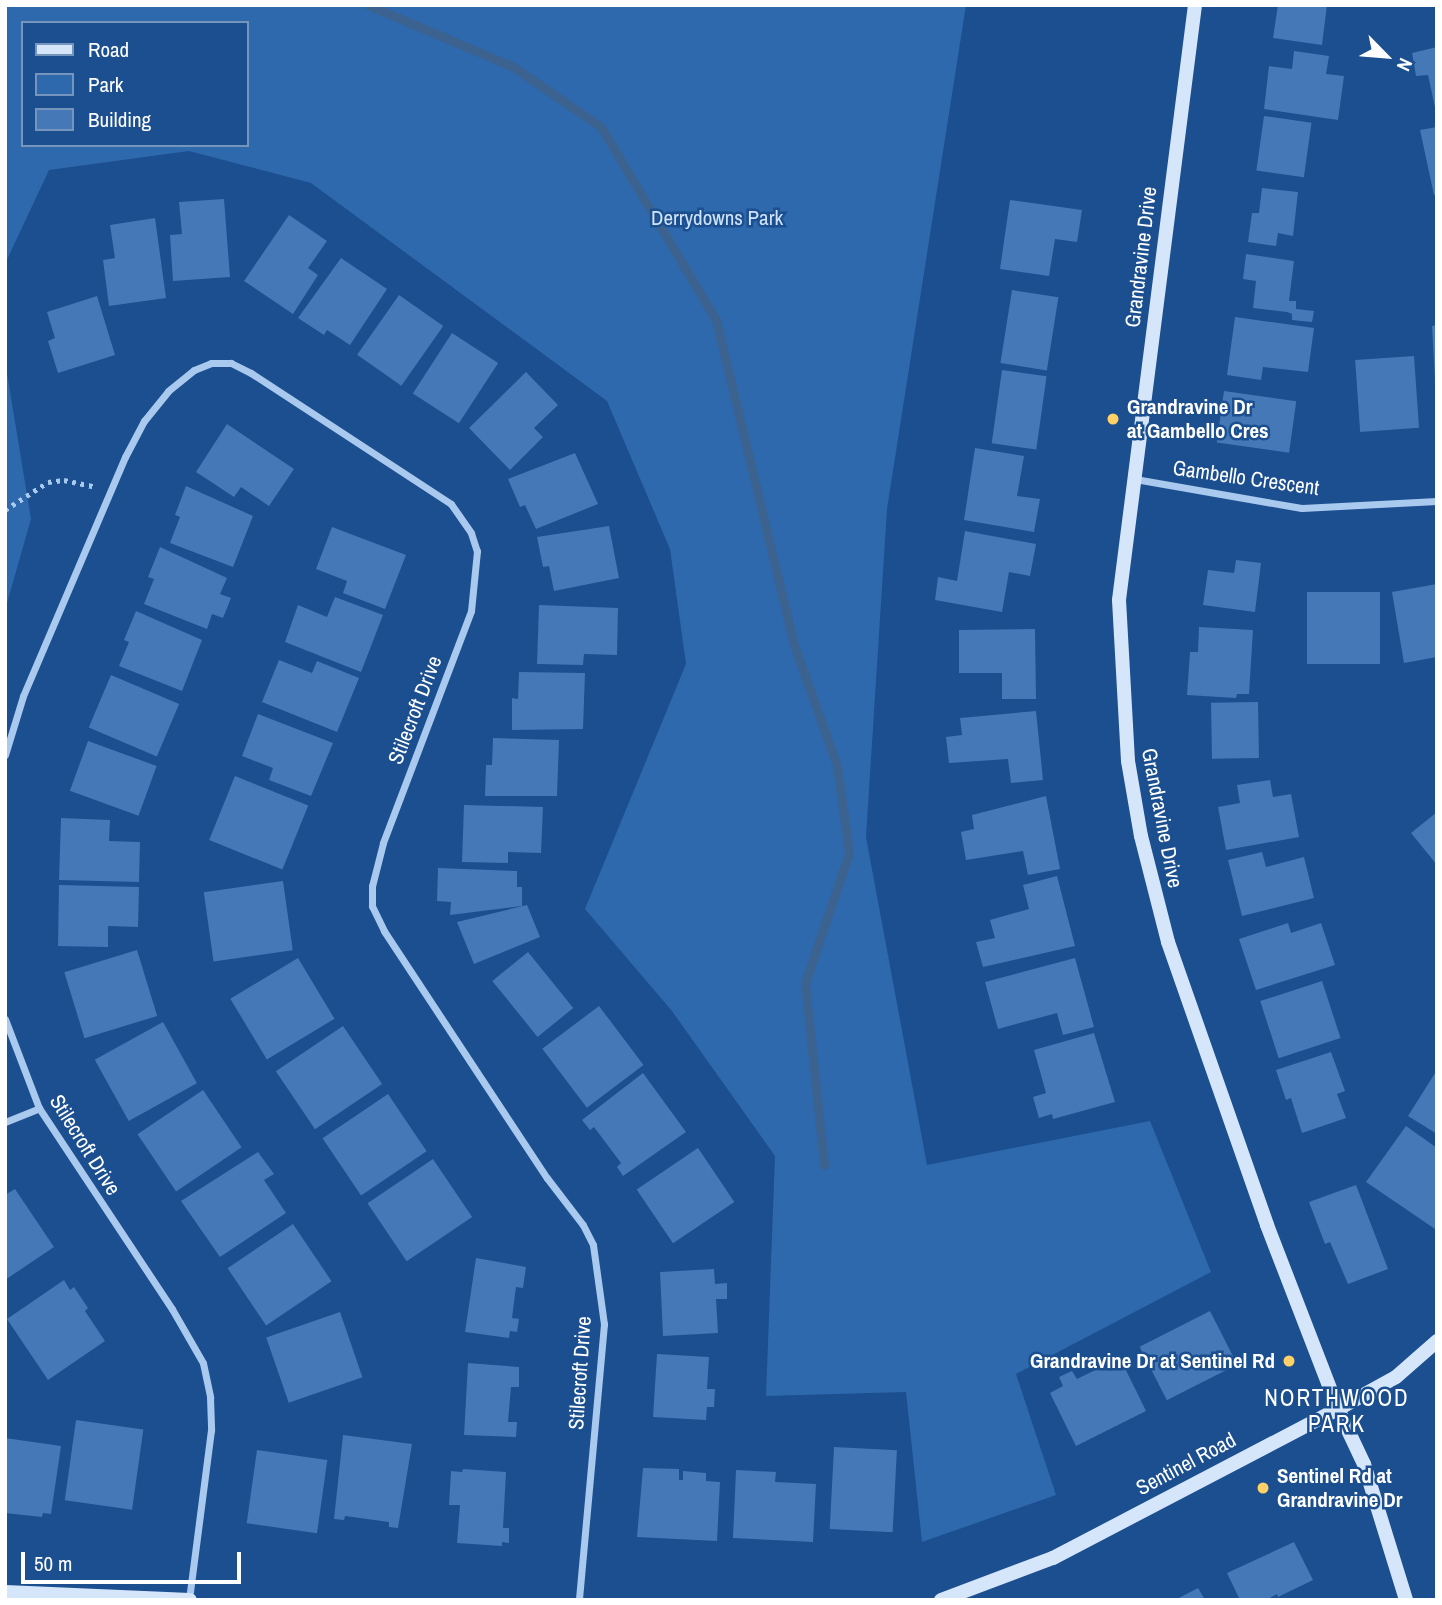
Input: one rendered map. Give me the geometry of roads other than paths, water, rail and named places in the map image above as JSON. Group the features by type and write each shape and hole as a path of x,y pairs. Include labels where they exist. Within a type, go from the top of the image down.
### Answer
{"street":[{"name":"Grandravine Drive","path":"1195,5 1119,600 1124,730 1141,836 1168,942 1267,1225 1338,1409 1364,1464 1406,1600"},
{"name":"Stilecroft Drive","path":"5,755 23,696 110,493 144,421 168,391 194,370 211,363 231,363 451,503 471,533 477,551 471,611 383,843 372,886 372,906 383,931 547,1178 583,1225 593,1245 604,1324 579,1600"},
{"name":"Gambello Crescent","path":"1134,479 1302,508 1437,501"},
{"name":"Stilecroft Drive","path":"5,1019 39,1108 172,1309 203,1363 210,1397 212,1430 189,1600"},
{"path":"5,1122 39,1108"},
{"name":"Sentinel Road","path":"941,1600 1053,1558 1396,1377 1437,1341"},
{"path":"5,1592 189,1600"}],"waterway":[{"path":"368,5 512,66 601,127 716,320 794,645 837,766 849,853 805,983 824,1165"}],"place":[{"name":"Grandravine Dr at Gambello Cres","path":"1113,419"},
{"name":"Grandravine Dr at Sentinel Rd","path":"1289,1361"},
{"name":"Sentinel Rd at Grandravine Dr","path":"1263,1488"}],"district":[{"name":"NORTHWOOD PARK","path":"1337,1411"}],"park label":[{"name":"Derrydowns Park","path":"717,218"}]}
